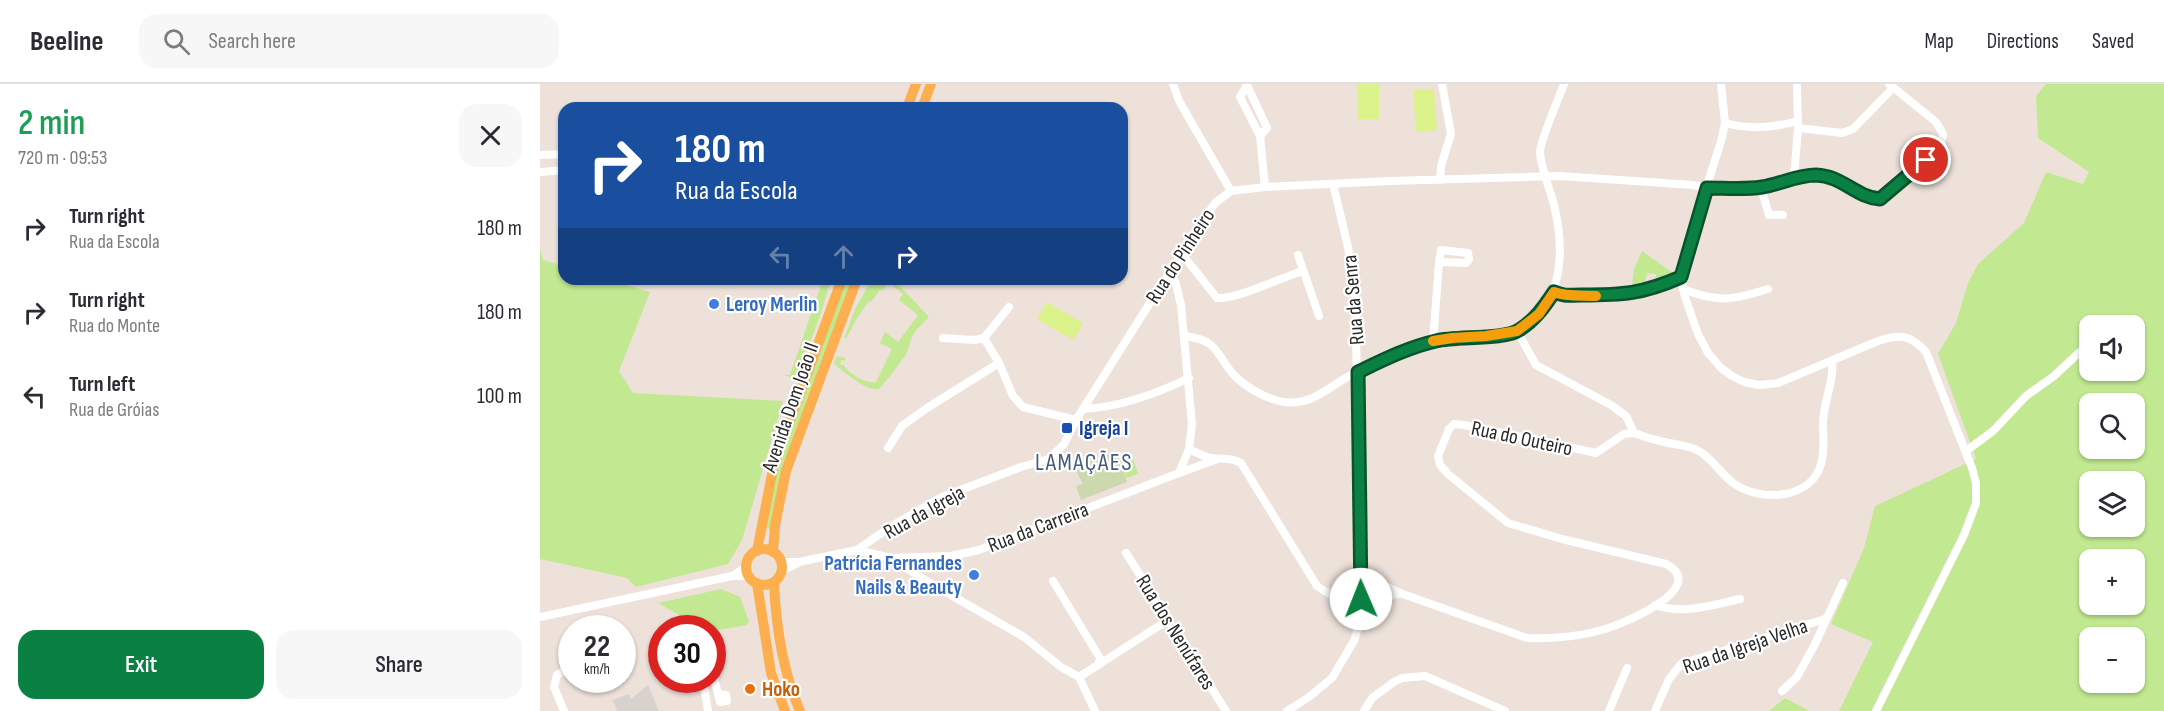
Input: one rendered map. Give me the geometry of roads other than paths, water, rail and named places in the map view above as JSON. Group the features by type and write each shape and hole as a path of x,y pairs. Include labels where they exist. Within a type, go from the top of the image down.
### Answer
{"main road":[{"path":"909,102 916,84"},
{"path":"924,102 931,84"},
{"name":"Avenida Dom João II","path":"750,575 749,558 757,551 774,464 840,285"},
{"name":"Avenida Dom João II","path":"772,552 786,471 855,285"},
{"path":"757,551 772,552 782,566 774,583 776,628 785,669 800,711"},
{"path":"750,575 766,585 774,583"},
{"path":"750,575 771,673 785,711"}],"street":[{"path":"1173,84 1179,101 1231,191"},
{"path":"1440,180 1441,166 1451,134 1442,84"},
{"path":"1186,336 1202,339 1210,344 1232,374 1247,386 1281,402 1303,403 1393,355 1452,338 1517,331 1539,314 1554,292 1559,271 1559,236 1555,209 1540,151 1564,84"},
{"path":"1720,84 1725,123 1722,138 1681,277 1698,334 1708,353 1721,368 1744,382 1759,385 1778,383 1893,336 1908,337 1918,342 1926,352 1966,451 1976,483 1976,503 1964,534 1876,711"},
{"path":"1794,177 1798,124 1797,84"},
{"path":"1260,136 1267,128 1247,85 1240,97 1260,136 1265,187"},
{"path":"1725,123 1744,127 1770,128 1798,124 1842,132 1853,129 1891,86"},
{"name":"Rua do Pinheiro","path":"1049,459 1061,448 1076,420 1215,202 1231,191 1265,187 1390,181 1546,176 1707,188 1761,188 1794,177 1817,175 1837,178 1867,198 1880,199 1941,147 1943,134 1936,122 1891,86"},
{"path":"540,155 558,154"},
{"path":"540,172 558,170"},
{"name":"Rua da Senra","path":"1287,711 1324,686 1336,673 1354,642 1360,618 1358,372 1353,274 1334,184"},
{"path":"1761,188 1769,215 1783,215"},
{"path":"1182,254 1217,298 1239,294 1303,271"},
{"path":"1298,255 1319,316"},
{"path":"1433,342 1440,262"},
{"path":"1170,273 1182,305 1192,424 1189,448 1179,473"},
{"path":"1554,292 1566,297 1627,294 1653,289 1681,277"},
{"path":"1683,289 1708,298 1723,299 1737,299 1768,289"},
{"path":"943,338 984,339 1009,307"},
{"path":"1517,331 1536,365 1611,405 1626,416 1634,433 1698,450 1711,459 1736,485 1761,495 1797,492 1817,473 1822,463 1824,411 1833,368 1832,361"},
{"path":"984,339 999,363 1013,396 1023,407 1076,420"},
{"path":"1966,451 1993,431 2026,396 2054,376 2079,353"},
{"path":"888,448 902,426 999,363"},
{"path":"1084,409 1130,402 1189,378"},
{"name":"Rua do Outeiro","path":"1361,574 1400,593 1527,638 1549,639 1591,633 1619,625 1671,595 1678,587 1678,576 1674,568 1508,523 1448,474 1440,465 1438,456 1449,429 1454,424 1596,453 1624,434 1634,433"},
{"path":"1189,448 1208,458 1234,459 1241,463 1317,586 1329,594 1361,574"},
{"name":"Rua da Igreja","path":"782,566 857,550 890,527 942,497 1021,466 1049,459"},
{"name":"Rua da Carreira","path":"891,558 951,556 979,550 1217,459"},
{"path":"857,550 891,558 1024,637 1061,667 1079,677 1095,711"},
{"name":"Rua dos Nenúfares","path":"1126,553 1226,711"},
{"path":"540,617 732,576 750,575"},
{"path":"1053,580 1100,658 1098,665"},
{"path":"1782,691 1797,677 1843,583"},
{"name":"Rua do Outeiro","path":"1329,594 1361,599 1400,593"},
{"path":"1655,605 1668,610 1689,609 1740,599"},
{"name":"Rua da Igreja Velha","path":"1655,711 1669,680 1681,664 1825,619"},
{"path":"1079,677 1168,620"},
{"path":"1609,711 1627,668"},
{"path":"558,674 554,687 564,711"},
{"path":"1364,711 1372,698 1394,682 1402,678 1425,676 1433,677 1505,711"},
{"path":"705,693 708,711"}],"place":[{"name":"Leroy Merlin","path":"714,304"},
{"name":"Igreja I","path":"1067,428"},
{"name":"Patrícia Fernandes Nails & Beauty","path":"974,575"},
{"name":"Hoko","path":"750,689"}],"district":[{"name":"LAMAÇÃES","path":"1084,462"}]}
